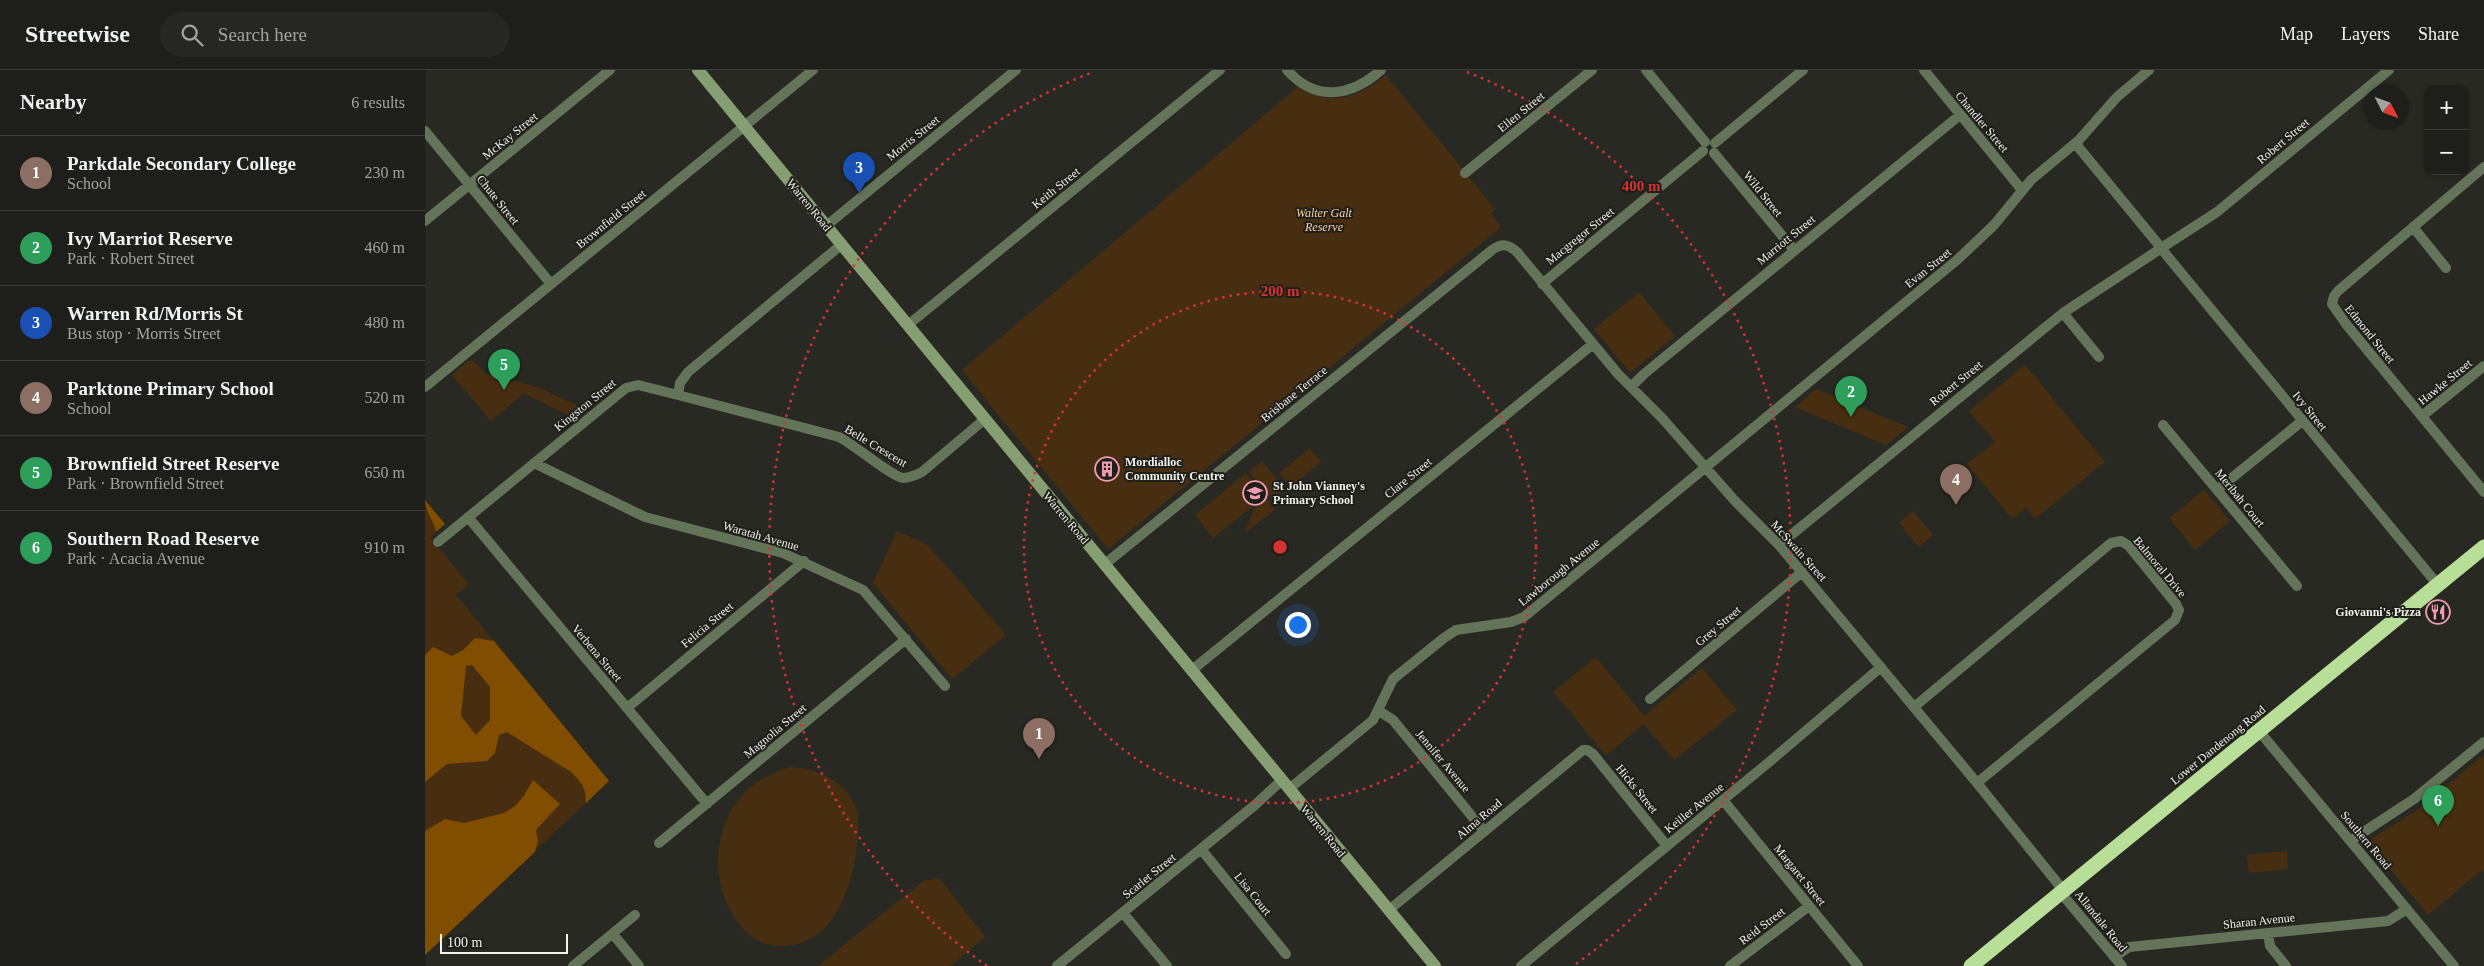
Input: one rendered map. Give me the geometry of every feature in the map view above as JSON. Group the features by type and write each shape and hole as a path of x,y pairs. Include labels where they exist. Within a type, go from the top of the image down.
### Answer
{"highway":[{"name":"Lower Dandenong Road","path":"1971,966 2484,547"}],"street":[{"name":"McKay Street","path":"425,221 610,70"},
{"name":"Warren Road","path":"698,70 1435,966"},
{"name":"Brownfield Street","path":"425,387 813,70"},
{"name":"Morris Street","path":"826,226 1016,70"},
{"name":"Keith Street","path":"908,325 1220,70"},
{"path":"1287,70 1310,87 1332,93 1356,89 1381,70"},
{"name":"Ellen Street","path":"1465,173 1592,70"},
{"name":"Wild Street","path":"1646,70 1794,250"},
{"name":"Macgregor Street","path":"1542,284 1803,70"},
{"name":"Chandler Street","path":"1925,70 2023,190"},
{"name":"Evan Street","path":"1705,468 1972,247 2005,214 2023,190 2043,169 2075,143 2117,96 2149,70"},
{"name":"Robert Street","path":"1779,545 2063,313 2212,216 2389,70"},
{"name":"Marriott Street","path":"1631,388 1644,374 1960,115"},
{"name":"Chute Street","path":"425,131 551,284"},
{"name":"Ivy Street","path":"2075,143 2438,585"},
{"name":"Edmond Street","path":"2484,166 2338,292 2334,296 2332,304 2344,322 2484,492"},
{"path":"2413,227 2446,268"},
{"path":"678,394 680,383 688,372 841,245"},
{"name":"McSwain Street","path":"1500,245 1513,248 1631,388 1662,418 1735,502 1779,545 1803,572 1977,783 2062,892"},
{"name":"Brisbane Terrace","path":"1105,564 1500,245"},
{"path":"2063,313 2099,357"},
{"name":"Clare Street","path":"1192,670 1593,344"},
{"name":"Hawke Street","path":"2422,416 2484,366"},
{"name":"Kingston Street","path":"438,542 626,388 638,385 678,394"},
{"name":"Belle Crescent","path":"678,394 839,437 858,447 893,474 904,478 913,477 922,472 985,419"},
{"path":"2217,490 2302,421"},
{"name":"Meribah Court","path":"2163,425 2297,586"},
{"name":"Waratah Avenue","path":"534,463 645,517 783,553 804,561 867,593 945,686"},
{"name":"Lawborough Avenue","path":"1285,784 1368,724 1379,711 1394,678 1444,638 1456,630 1511,622 1524,617 1705,468"},
{"name":"Verbena Street","path":"469,517 707,804"},
{"name":"Balmoral Drive","path":"1914,707 2111,543 2121,541 2129,546 2176,604 2179,610 2175,620 1977,783"},
{"name":"Felicia Street","path":"627,708 804,561"},
{"name":"Grey Street","path":"1650,699 1803,572"},
{"name":"Magnolia Street","path":"659,843 906,639"},
{"name":"Keiller Avenue","path":"1521,966 1881,667"},
{"name":"Jennifer Avenue","path":"1379,711 1393,720 1484,831"},
{"name":"Southern Road","path":"2259,731 2454,966"},
{"path":"2350,841 2415,799 2484,742"},
{"name":"Alma Road","path":"1389,910 1577,753 1587,750"},
{"name":"Hicks Street","path":"1587,750 1593,754 1667,846"},
{"name":"Scarlet Street","path":"1057,966 1255,805 1285,784"},
{"name":"Margaret Street","path":"1723,800 1858,966"},
{"name":"Lisa Court","path":"1201,849 1286,954"},
{"name":"Allandale Road","path":"2062,892 2122,966"},
{"name":"Reid Street","path":"1730,966 1809,906"},
{"name":"Sharan Avenue","path":"2114,957 2129,947 2388,921 2407,909"},
{"path":"1123,912 1167,966"},
{"path":"573,966 635,915"},
{"path":"2268,933 2270,946 2286,966"},
{"path":"613,934 639,966"}],"green space":[{"name":"Walter Galt Reserve","path":"1386,75 1495,209 1491,213 1501,227 1108,549 962,370 1298,87 1322,97 1344,97 1365,89"},
{"path":"1639,292 1675,336 1630,373 1594,329"},
{"path":"471,359 486,374 537,387 583,408 572,417 524,393 491,421 452,375"},
{"path":"2025,365 2105,462 2035,519 2026,508 2012,519 1967,464 1995,442 1969,411"},
{"path":"1816,389 1908,427 1886,445 1795,407"},
{"path":"1310,448 1321,462 1291,487 1279,473"},
{"path":"1262,461 1285,489 1272,500 1249,472"},
{"path":"1246,473 1265,496 1213,538 1195,515"},
{"path":"2204,490 2230,521 2195,550 2169,518"},
{"path":"1267,498 1275,510 1245,533 1254,509"},
{"path":"425,500 445,524 430,538 469,584 456,595 609,781 425,954"},
{"path":"1913,511 1933,535 1919,547 1899,523"},
{"path":"897,531 928,545 1006,635 952,679 873,583"},
{"path":"1596,657 1644,716 1702,668 1737,710 1674,760 1644,724 1606,755 1553,692"},
{"path":"2484,755 2484,872 2482,870 2428,915 2370,844 2371,839 2413,813"},
{"path":"789,767 820,773 839,784 853,801 857,811 858,832 856,853 849,884 836,914 815,936 801,943 780,946 767,944 752,937 738,922 727,905 721,886 718,866 719,845 724,826 733,807 746,791 766,777"},
{"path":"2287,851 2288,869 2249,873 2247,855"},
{"path":"939,878 985,937 950,966 818,966 923,881"}],"shaded area":[{"path":"425,500 445,524 436,532 426,509"},
{"path":"475,638 494,641 609,781 586,803 583,786 571,772 507,732 499,735 495,753 487,761 447,764 425,782 425,655 433,647 452,656 463,650","holes":["472,665 490,687 490,720 476,735 461,716 466,666"]},
{"path":"533,780 560,804 536,830 538,841 535,852 425,955 425,831 445,819 464,823 504,813 515,806 523,797"}],"place":[{"name":"Warren Rd/Morris St","path":"859,193"},
{"name":"Brownfield Street Reserve","path":"504,390"},
{"name":"Ivy Marriot Reserve","path":"1851,417"},
{"name":"Mordialloc Community Centre","path":"1107,469"},
{"name":"St John Vianney's Primary School","path":"1255,493"},
{"name":"Parktone Primary School","path":"1956,505"},
{"name":"Giovanni's Pizza","path":"2438,612"},
{"name":"Parkdale Secondary College","path":"1039,759"},
{"name":"Southern Road Reserve","path":"2438,826"}]}
